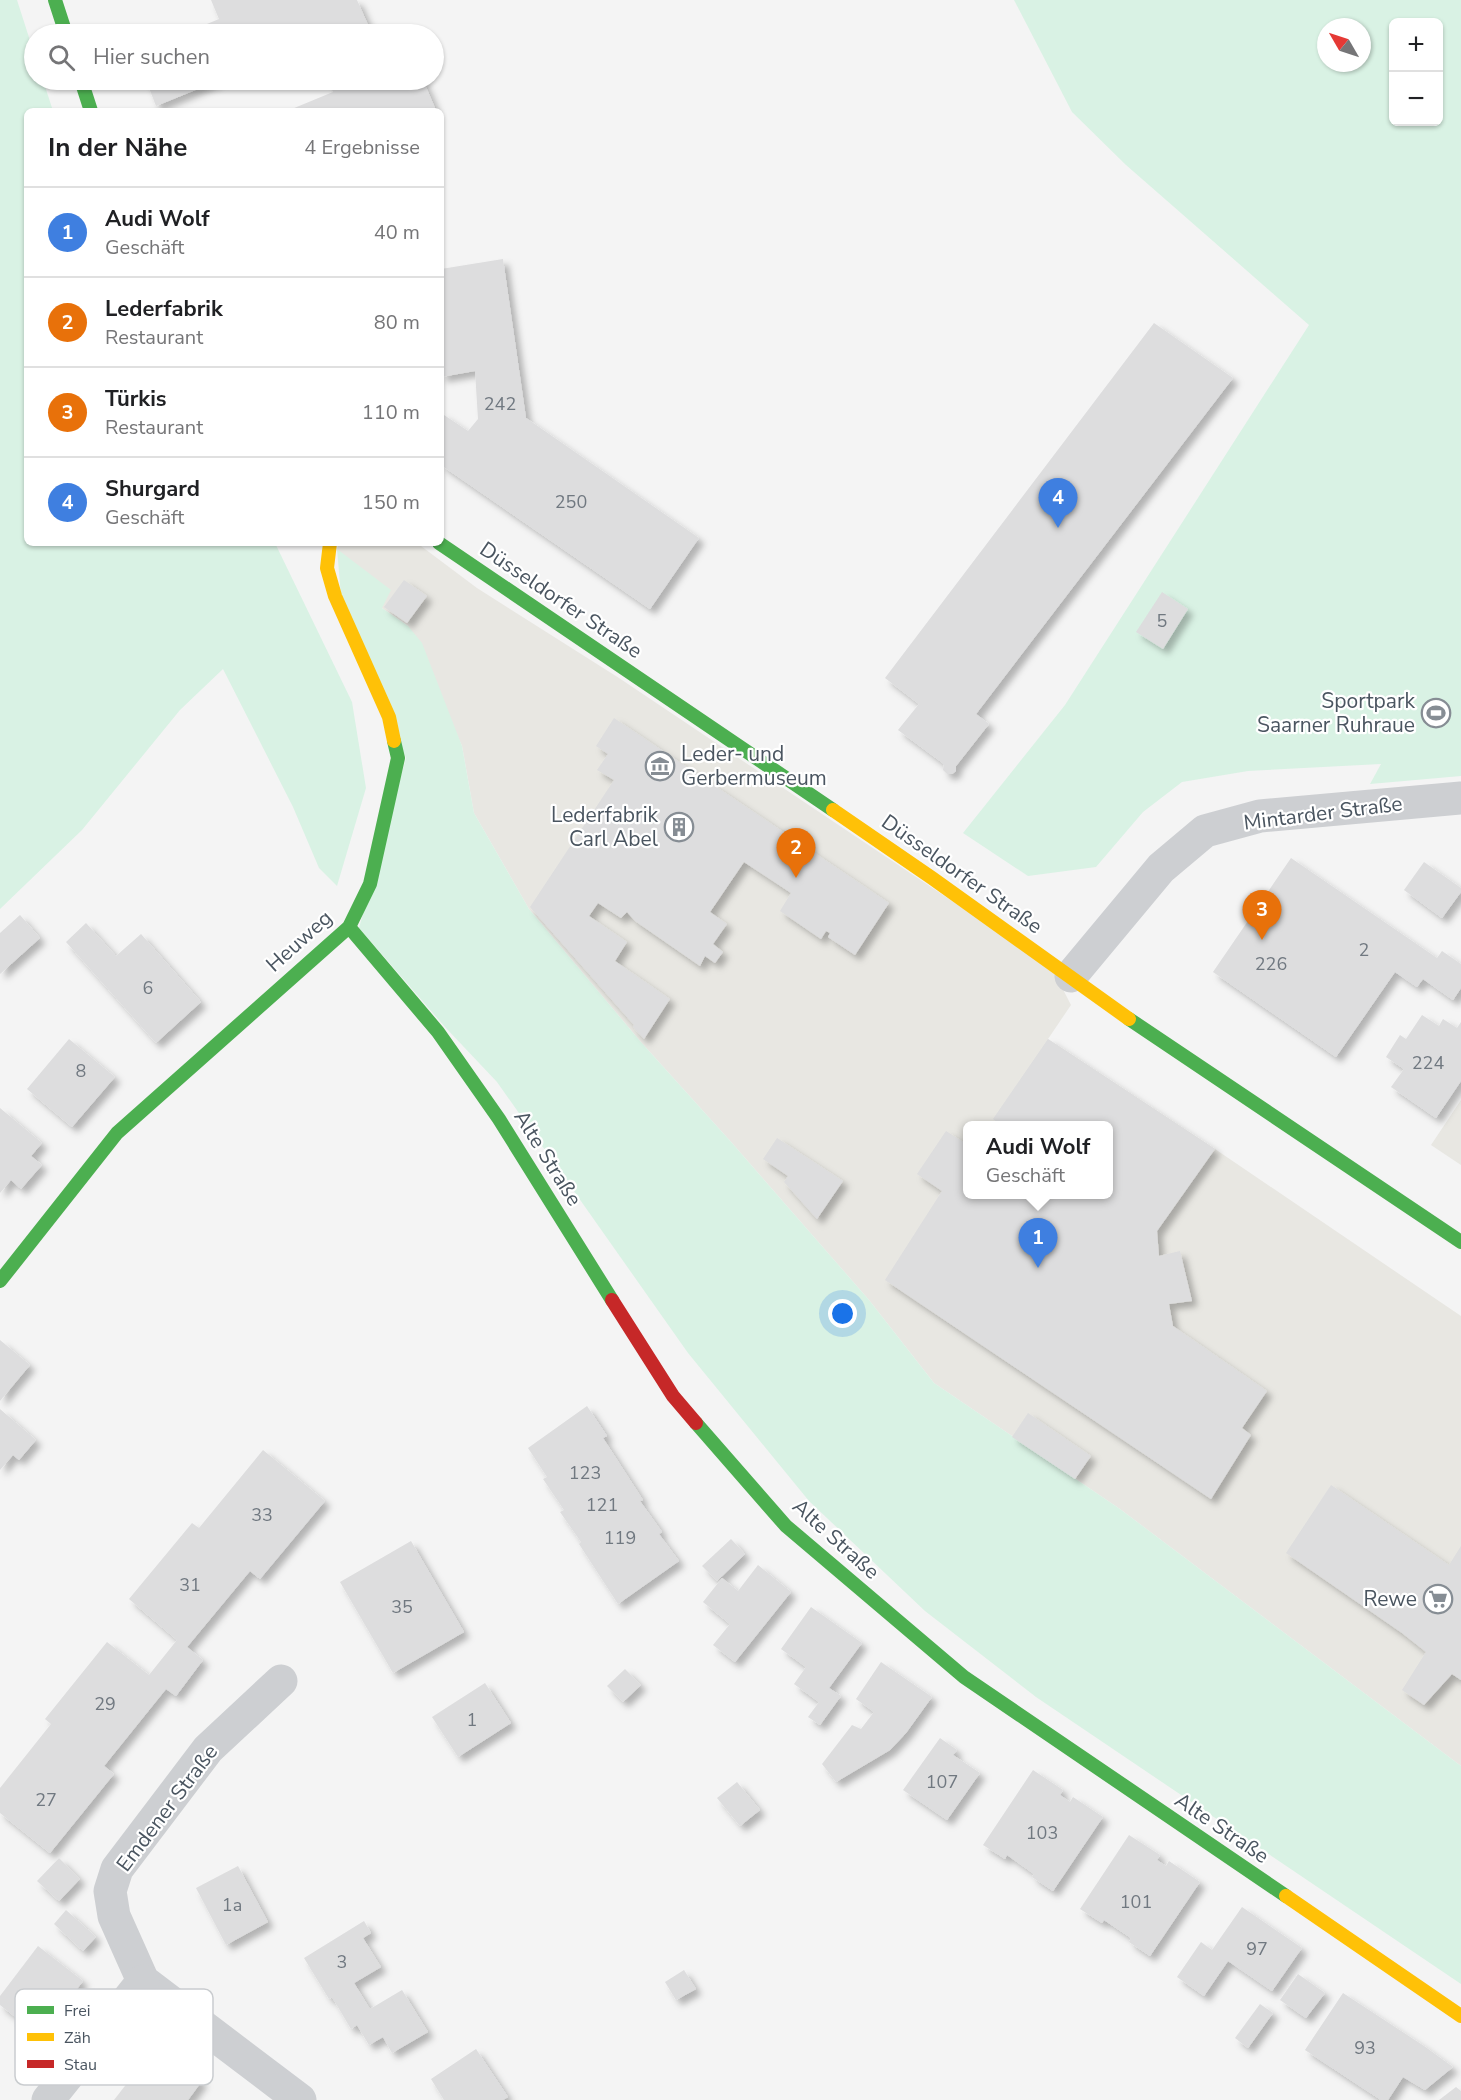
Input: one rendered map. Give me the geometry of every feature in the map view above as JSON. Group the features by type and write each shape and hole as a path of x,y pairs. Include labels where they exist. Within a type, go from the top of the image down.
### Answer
{"street":[{"path":"55,0 63,24"},
{"path":"84,90 90,108"},
{"name":"Heuweg","path":"0,1281 117,1133 349,927 370,884 398,758 390,717 335,596 327,568 330,546"},
{"name":"Düsseldorfer Straße","path":"443,546 715,728 932,878 1162,1043 1461,1242"},
{"name":"Mintarder Straße","path":"1071,976 1161,868 1205,831 1260,816 1461,798"},
{"name":"Alte Straße","path":"349,927 438,1032 499,1119 673,1396 786,1526 964,1677 1461,2016"},
{"name":"Emdener Straße","path":"143,1981 114,1916 110,1891 117,1869 208,1749 281,1681"},
{"path":"137,1989 143,1981 154,1989"},
{"path":"213,2034 300,2100"},
{"path":"48,2100 60,2085"}],"shaded area":[{"path":"338,546 421,546 477,588 619,678 1052,968 1071,1005 1048,1039 1461,1316 1461,1766 1120,1509 934,1383 869,1300 640,1041 529,909 474,813 462,746 408,626 382,608 337,549"},
{"path":"1461,1100 1461,1165 1431,1145"}],"green space":[{"path":"0,0 17,0 25,24 24,90 46,90 52,108 24,108 24,546 276,546 352,702 366,788 337,886 319,868 293,807 223,669 180,710 82,830 0,909"},
{"path":"1014,0 1461,0 1461,776 1370,784 1381,764 1248,771 1182,782 1143,812 1096,867 1028,876 963,833 1065,705 1309,325 1126,165 1072,112"},
{"path":"337,549 391,590 382,608 408,626 422,643 462,746 474,813 529,909 640,1041 869,1300 934,1383 1120,1509 1461,1766 1461,1984 1036,1697 925,1611 809,1501 688,1353 497,1082 445,1027 359,928 406,758 341,596"}],"building":[{"path":"211,0 357,0 368,24 207,24 219,19"},
{"path":"150,90 195,90 156,106"},
{"path":"332,90 427,90 435,108 294,108 333,92"},
{"path":"503,259 526,418 699,538 650,609 444,467 444,415 468,431 478,419 475,371 444,376 444,269"},
{"path":"1154,323 1233,378 976,714 989,724 956,766 956,771 947,774 943,770 944,764 898,730 919,704 885,678"},
{"path":"404,580 427,596 407,623 384,607"},
{"path":"1162,592 1188,609 1163,649 1136,632"},
{"name":"Lederfabrik Carl Abel","path":"614,718 889,903 855,955 828,937 830,933 826,931 821,939 780,911 791,893 744,862 710,912 727,924 713,944 723,952 715,963 705,956 700,966 635,921 627,912 621,918 598,903 589,916 627,942 615,961 670,999 644,1039 530,907 614,780 597,770 608,754 596,746"},
{"path":"1291,858 1437,958 1442,951 1461,964 1461,988 1453,1000 1423,979 1417,987 1395,972 1336,1057 1213,972"},
{"path":"1424,862 1461,888 1461,892 1442,918 1404,890"},
{"path":"20,915 40,938 0,974 0,933"},
{"path":"86,923 116,956 141,934 201,1002 156,1043 66,942"},
{"path":"1422,1015 1439,1026 1443,1019 1457,1028 1461,1022 1461,1081 1436,1118 1391,1087 1404,1069 1386,1057 1400,1035 1406,1039"},
{"path":"69,1039 115,1077 72,1127 27,1089"},
{"path":"1048,1039 1215,1149 1157,1231 1159,1256 1180,1251 1192,1301 1169,1304 1173,1326 1267,1391 1242,1428 1251,1435 1211,1499 885,1280 942,1191 917,1174 946,1131 963,1142 963,1199 1113,1199 1113,1121 996,1121 993,1119"},
{"path":"0,1108 42,1143 31,1156 42,1165 21,1189 11,1180 0,1193"},
{"path":"777,1138 843,1181 817,1219 784,1182 788,1176 763,1159"},
{"path":"0,1340 30,1365 0,1401"},
{"path":"587,1406 607,1436 603,1438 643,1500 640,1501 662,1532 659,1534 679,1561 618,1604 560,1512 564,1510 543,1479 547,1477 528,1448"},
{"path":"0,1409 36,1440 19,1460 13,1455 0,1470"},
{"path":"1028,1413 1091,1456 1075,1479 1012,1437"},
{"path":"263,1450 325,1501 260,1579 250,1571 187,1647 203,1660 176,1696 166,1689 104,1766 114,1774 50,1853 0,1813 0,1788 51,1724 45,1719 107,1642 149,1675 177,1640 129,1599 192,1523 199,1528"},
{"path":"1331,1485 1449,1565 1461,1546 1461,1680 1452,1674 1424,1705 1402,1690 1426,1652 1286,1553"},
{"path":"731,1539 745,1554 717,1581 702,1566"},
{"path":"411,1541 464,1632 393,1673 340,1582"},
{"path":"758,1565 791,1592 735,1662 713,1645 730,1624 703,1602 722,1578 738,1591"},
{"path":"811,1607 862,1643 829,1688 841,1696 820,1725 808,1717 819,1702 794,1684 806,1667 781,1649"},
{"path":"881,1662 932,1697 906,1733 890,1750 836,1782 822,1764 852,1725 861,1729 874,1712 856,1699"},
{"path":"625,1669 641,1685 623,1702 607,1686"},
{"path":"485,1683 511,1723 458,1757 432,1717"},
{"path":"940,1738 957,1750 953,1755 980,1773 947,1820 903,1790"},
{"path":"1033,1770 1063,1790 1060,1795 1070,1802 1073,1797 1103,1817 1053,1891 1032,1877 1034,1874 1007,1855 1005,1859 983,1845"},
{"path":"737,1782 760,1810 740,1826 717,1798"},
{"path":"1129,1835 1160,1855 1157,1860 1166,1866 1169,1861 1200,1882 1150,1956 1129,1942 1131,1938 1104,1920 1102,1923 1080,1909"},
{"path":"59,1858 80,1879 59,1901 37,1881"},
{"path":"238,1866 268,1922 226,1945 196,1888"},
{"path":"1242,1907 1302,1948 1272,1991 1228,1961 1204,1996 1177,1977 1201,1942 1212,1950"},
{"path":"66,1910 96,1937 83,1951 54,1924"},
{"path":"364,1921 371,1933 363,1938 381,1967 354,1983 370,2009 402,1990 428,2032 392,2053 383,2037 369,2045 357,2025 351,2029 332,1997 329,1999 304,1958"},
{"path":"38,1946 83,1981 77,1989 15,1989 15,2017 0,2005 0,1996"},
{"path":"684,1970 696,1989 676,2000 665,1982"},
{"path":"1298,1974 1325,1993 1306,2018 1280,2000"},
{"path":"1343,1993 1453,2067 1425,2090 1403,2077 1388,2100 1381,2100 1305,2050"},
{"path":"1260,2004 1273,2013 1248,2048 1235,2038"},
{"path":"476,2049 508,2097 503,2100 444,2100 431,2079"},
{"path":"126,2085 199,2085 188,2100 114,2100"},
{"path":"1456,2087 1461,2091 1461,2100 1439,2100"}],"traffic: fast":[{"path":"55,0 63,24"},
{"path":"84,90 90,108"},
{"path":"443,546 833,810"},
{"path":"0,1281 117,1133 349,927 370,884 398,758 394,741"},
{"path":"349,927 438,1032 499,1119 612,1300"},
{"path":"1129,1019 1461,1242"},
{"path":"696,1423 786,1526 964,1677 1286,1896"}],"traffic: slow":[{"path":"330,546 327,568 335,596 389,717 394,741"},
{"path":"833,810 1129,1019"},
{"path":"1286,1896 1461,2016"}],"traffic: jam":[{"path":"612,1300 673,1396 696,1423"}],"place":[{"name":"Shurgard","path":"1058,528"},
{"name":"Sportpark Saarner Ruhraue","path":"1436,713"},
{"name":"Leder- und Gerbermuseum","path":"660,766"},
{"name":"Lederfabrik Carl Abel","path":"679,827"},
{"name":"Lederfabrik","path":"796,878"},
{"name":"Türkis","path":"1262,940"},
{"name":"Audi Wolf","path":"1038,1268"},
{"name":"Rewe","path":"1438,1599"}]}
